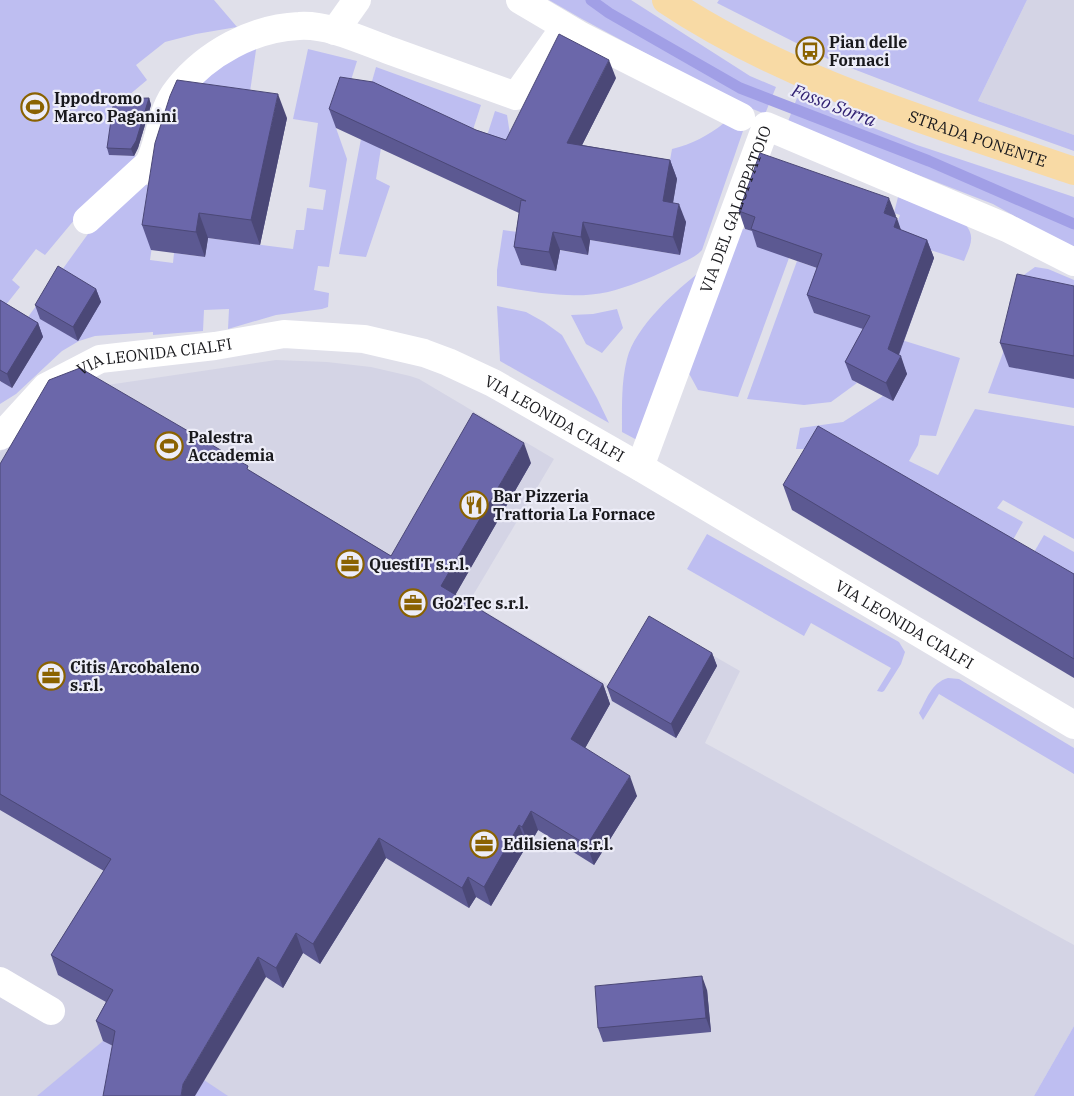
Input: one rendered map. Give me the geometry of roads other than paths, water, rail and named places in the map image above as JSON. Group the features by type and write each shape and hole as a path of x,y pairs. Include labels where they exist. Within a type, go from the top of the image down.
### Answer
{"main road":[{"name":"STRADA PONENTE","path":"666,0 754,52 809,76 883,105 1074,171"}],"street":[{"path":"334,30 358,0"},
{"path":"520,0 564,28 741,117"},
{"path":"87,220 149,163 155,151 166,107 178,90 199,68 235,43 267,30 301,26 334,30 516,96 564,28"},
{"name":"VIA DEL GALOPPATOIO","path":"640,467 766,126 1007,228 1074,262"},
{"name":"VIA LEONIDA CIALFI","path":"0,436 46,387 100,359 215,346 284,334 364,338 424,354 448,362 493,383 640,467 1074,725"},
{"path":"0,981 51,1011"}],"waterway":[{"name":"Fosso Sorra","path":"591,0 609,13 740,88 929,161 1074,224"}],"place":[{"name":"Pian delle Fornaci","path":"810,51"},
{"name":"Ippodromo Marco Paganini","path":"35,107"},
{"name":"Palestra Accademia","path":"169,446"},
{"name":"Bar Pizzeria Trattoria La Fornace","path":"474,505"},
{"name":"QuestIT s.r.l.","path":"350,564"},
{"name":"Go2Tec s.r.l.","path":"413,603"},
{"name":"Citis Arcobaleno s.r.l.","path":"51,676"},
{"name":"Edilsiena s.r.l.","path":"484,844"}]}
